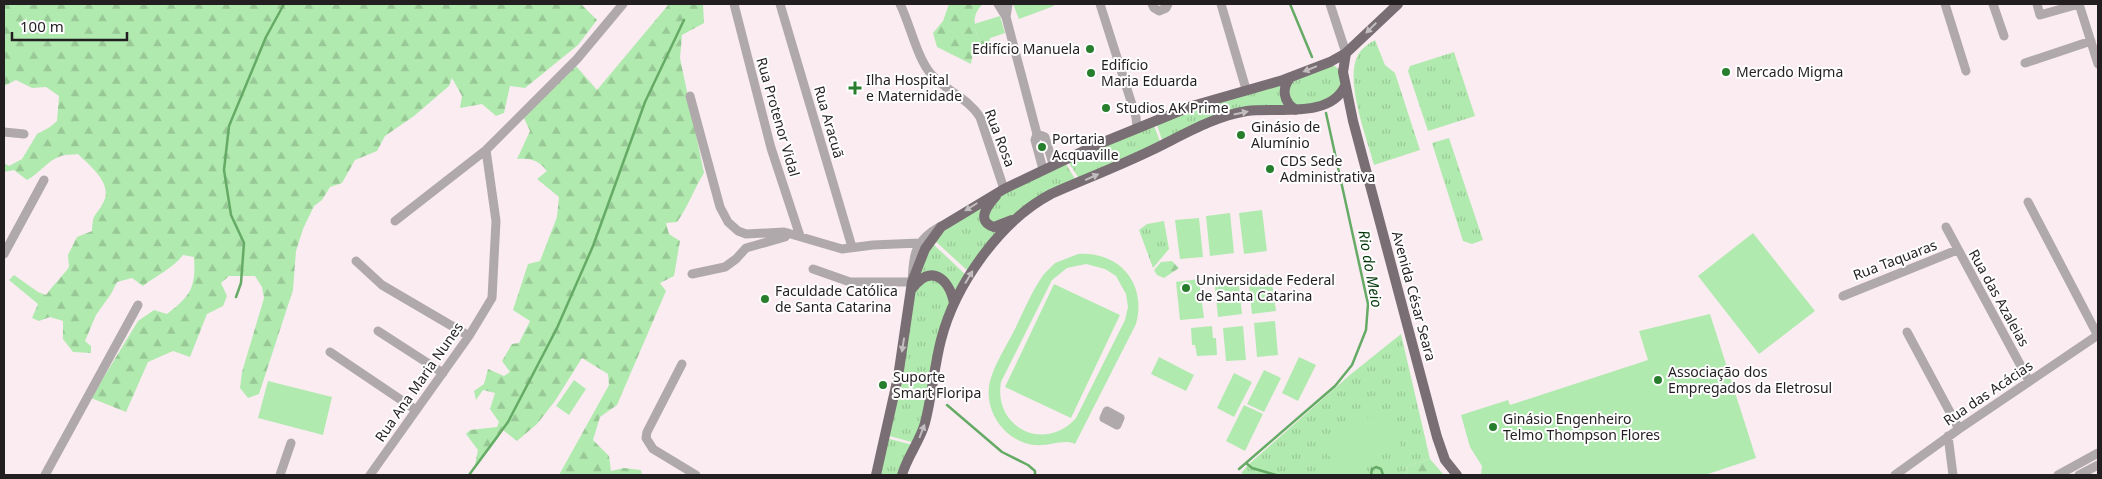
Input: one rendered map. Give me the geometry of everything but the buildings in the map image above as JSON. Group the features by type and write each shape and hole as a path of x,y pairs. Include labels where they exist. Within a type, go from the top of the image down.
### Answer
{"main road":[{"path":"876,475 898,377 912,287 924,249 935,234 947,223 1002,190 1048,167 1137,128 1185,108 1291,77 1330,62 1346,53 1398,4"},
{"name":"Avenida César Seara","path":"1346,53 1343,72 1353,121 1437,437 1445,460 1456,475"},
{"path":"1330,62 1343,72"},
{"path":"1291,77 1284,88 1285,97 1289,105 1296,110"},
{"path":"902,475 924,425 940,345 954,303 980,260 1020,216 1052,194 1211,122 1248,111 1296,110 1317,107 1331,101 1340,94 1345,86"},
{"name":"Avenida César Seara","path":"1331,101 1340,105 1353,121"},
{"path":"1002,190 985,210 983,216 986,223 994,227 999,226 1020,216"},
{"path":"912,287 927,276 934,275 947,284 951,290 954,303"}],"street":[{"path":"395,221 486,150 577,59 623,4"},
{"name":"Rua Protenor Vidal","path":"734,4 771,148 800,236"},
{"name":"Rua Aracuã","path":"780,4 852,247"},
{"name":"Rua Rosa","path":"900,4 930,72 939,82 974,108 980,117 1002,190"},
{"path":"998,4 1006,17 1037,134 1045,137 1048,167"},
{"path":"1006,17 1008,4"},
{"path":"1100,4 1136,116 1137,128"},
{"path":"1152,4 1159,11 1166,8 1168,4"},
{"path":"1221,4 1246,89"},
{"path":"1330,4 1346,53"},
{"path":"1945,4 1966,72"},
{"path":"1993,4 2004,36"},
{"path":"2036,4 2040,15 2079,4 2098,64"},
{"path":"2025,63 2091,41"},
{"path":"690,96 722,215 738,231 746,234 785,239"},
{"path":"4,132 24,134"},
{"name":"Rua Ana Maria Nunes","path":"370,475 490,305 494,290 496,221 486,150"},
{"path":"4,254 44,180"},
{"path":"2028,202 2098,335"},
{"path":"813,269 850,282 912,287 914,257 919,243 926,235 947,223"},
{"name":"Rua das Azaleias","path":"1946,227 2029,381"},
{"path":"692,274 725,267 736,260 746,248 800,236 835,248 919,243"},
{"name":"Rua Taquaras","path":"1843,296 1958,250"},
{"path":"356,261 382,285 469,336"},
{"path":"45,475 138,305"},
{"path":"378,331 443,373"},
{"path":"1907,332 1959,429"},
{"name":"Rua das Acácias","path":"1895,475 1948,436 2098,335"},
{"path":"330,352 416,410"},
{"path":"682,364 647,432 646,438 653,449 696,475"},
{"path":"1948,436 1953,475"},
{"path":"280,475 291,443"},
{"path":"2058,475 2098,453"},
{"path":"2079,475 2098,465"}],"green space":[{"path":"4,4 581,4 597,20 578,45 525,88 510,86 504,113 496,116 482,104 460,108 462,96 452,78 449,86 414,116 385,136 377,151 355,160 342,183 330,187 322,200 314,206 303,229 296,251 293,290 259,394 248,398 240,388 242,372 264,298 262,287 255,276 229,276 221,283 227,296 223,306 207,314 190,357 173,351 148,362 126,412 91,398 138,321 154,310 167,314 187,296 193,283 194,257 183,255 169,268 143,286 132,278 117,282 96,315 85,341 91,346 91,353 73,352 63,339 63,321 50,317 39,321 32,318 38,304 9,280 14,275 38,292 46,295 69,267 68,255 77,237 92,231 94,218 106,196 103,182 99,176 78,154 56,158 27,180 14,170 4,172 4,163 9,166 22,159 37,134 57,121 59,96 46,87 32,88 16,80 4,86"},
{"path":"669,4 703,4 704,23 682,35 680,58 704,173 677,222 666,223 669,234 680,241 674,276 660,283 666,291 617,405 600,417 593,440 609,456 611,471 624,468 641,470 642,475 559,475 609,385 608,374 582,358 555,401 537,424 517,441 503,430 477,466 475,465 478,450 466,434 470,430 497,427 499,422 490,409 495,393 483,390 476,400 474,391 484,384 488,369 504,376 510,372 502,361 512,344 519,343 530,321 513,310 528,264 540,261 557,217 559,197 537,179 547,171 534,160 517,159 530,131 523,116 576,66 597,90"},
{"path":"949,4 983,4 975,17 975,26 979,41 990,38 989,47 985,54 973,52 971,64 937,47 933,33 943,21"},
{"path":"1013,4 1053,4 1054,6 1019,19"},
{"path":"1000,16 1005,33 979,42 974,24"},
{"path":"1375,40 1385,65 1395,73 1420,150 1374,165 1358,109 1355,94 1354,66 1361,50"},
{"path":"1454,52 1475,116 1428,131 1408,71 1410,66"},
{"path":"1332,64 1340,70 1342,89 1320,105 1292,105 1288,84"},
{"path":"1285,82 1290,108 1251,108 1163,143 1156,122"},
{"path":"1153,123 1161,144 1080,180 1067,160"},
{"path":"1449,138 1483,240 1472,244 1463,241 1432,143"},
{"path":"1064,161 1077,182 995,224 989,222 987,211 1003,192"},
{"path":"984,203 981,220 1006,225 969,272 934,240 941,232"},
{"path":"1262,210 1267,251 1244,254 1239,213"},
{"path":"1230,213 1234,253 1210,256 1206,216"},
{"path":"1199,218 1203,257 1180,259 1175,220"},
{"path":"1164,221 1169,249 1153,268 1139,230 1147,224"},
{"path":"1753,233 1815,311 1759,354 1698,276"},
{"path":"931,242 967,276 955,298 940,275 914,281"},
{"path":"1078,254 1106,258 1118,264 1134,283 1138,309 1136,324 1075,444 1063,442 1044,445 1028,444 1012,437 994,416 989,399 990,381 1001,354 1032,294 1044,274 1055,263","holes":["1086,264 1105,269 1116,276 1126,294 1128,307 1125,320 1076,418 1064,428 1050,434 1037,434 1024,430 1013,423 1005,412 1001,398 1001,382 1052,280 1067,268"]},
{"path":"1172,261 1179,268 1164,278 1157,275 1154,270 1161,262"},
{"path":"1271,275 1276,311 1252,314 1248,277"},
{"path":"1238,276 1242,314 1218,317 1214,278"},
{"path":"927,278 942,283 950,301 923,420 915,443 886,435 913,291"},
{"path":"1199,279 1204,318 1180,320 1176,282"},
{"path":"1054,284 1120,315 1071,418 1005,387"},
{"name":"Associação dos Empregados da Eletrosul","path":"1710,314 1756,458 1705,475 1481,474 1482,466 1470,447 1461,415 1508,400 1510,405 1648,360 1639,331"},
{"path":"1275,321 1278,355 1257,357 1254,323"},
{"path":"1212,326 1213,338 1216,338 1217,355 1197,356 1195,345 1192,345 1191,328"},
{"path":"1243,326 1246,360 1226,361 1223,328"},
{"path":"1401,334 1430,459 1408,466 1406,475 1246,475 1241,473 1351,374"},
{"path":"1159,357 1194,375 1186,391 1151,374"},
{"path":"1299,357 1316,365 1298,401 1282,393"},
{"path":"1264,370 1281,378 1264,412 1247,404"},
{"path":"1234,373 1252,382 1234,417 1217,408"},
{"path":"574,380 586,389 569,415 556,406"},
{"path":"268,381 332,397 323,435 258,418"},
{"path":"1244,405 1263,414 1245,451 1226,441"},
{"path":"1384,410 1401,445 1339,475 1322,441"},
{"path":"886,438 913,445 900,475 877,475"},
{"path":"1430,459 1444,475 1406,475 1408,466"}],"waterway":[{"path":"236,297 241,283 244,243 231,215 224,170 229,126 266,37 284,4"},
{"name":"Rio do Meio","path":"1290,4 1312,57"},
{"path":"469,475 508,422 557,328 593,246 645,102 684,20"},
{"name":"Rio do Meio","path":"1239,469 1335,386 1352,365 1366,330 1368,304 1326,113"},
{"path":"947,405 1002,452 1028,465 1035,471 1035,475"},
{"path":"1246,463 1252,468 1276,475"},
{"path":"1371,475 1372,469 1376,467 1381,469 1383,475"}],"place":[{"name":"Edifício Manuela","path":"1090,49"},
{"name":"Mercado Migma","path":"1726,72"},
{"name":"Edifício Maria Eduarda","path":"1091,73"},
{"name":"Ilha Hospital e Maternidade","path":"855,88"},
{"name":"Studios AK Prime","path":"1106,108"},
{"name":"Ginásio de Alumínio","path":"1241,135"},
{"name":"Portaria Acquaville","path":"1042,147"},
{"name":"CDS Sede Administrativa","path":"1270,169"},
{"name":"Universidade Federal de Santa Catarina","path":"1186,288"},
{"name":"Faculdade Católica de Santa Catarina","path":"765,299"},
{"name":"Associação dos Empregados da Eletrosul","path":"1658,380"},
{"name":"Suporte Smart Floripa","path":"883,385"},
{"name":"Ginásio Engenheiro Telmo Thompson Flores","path":"1493,427"}]}
